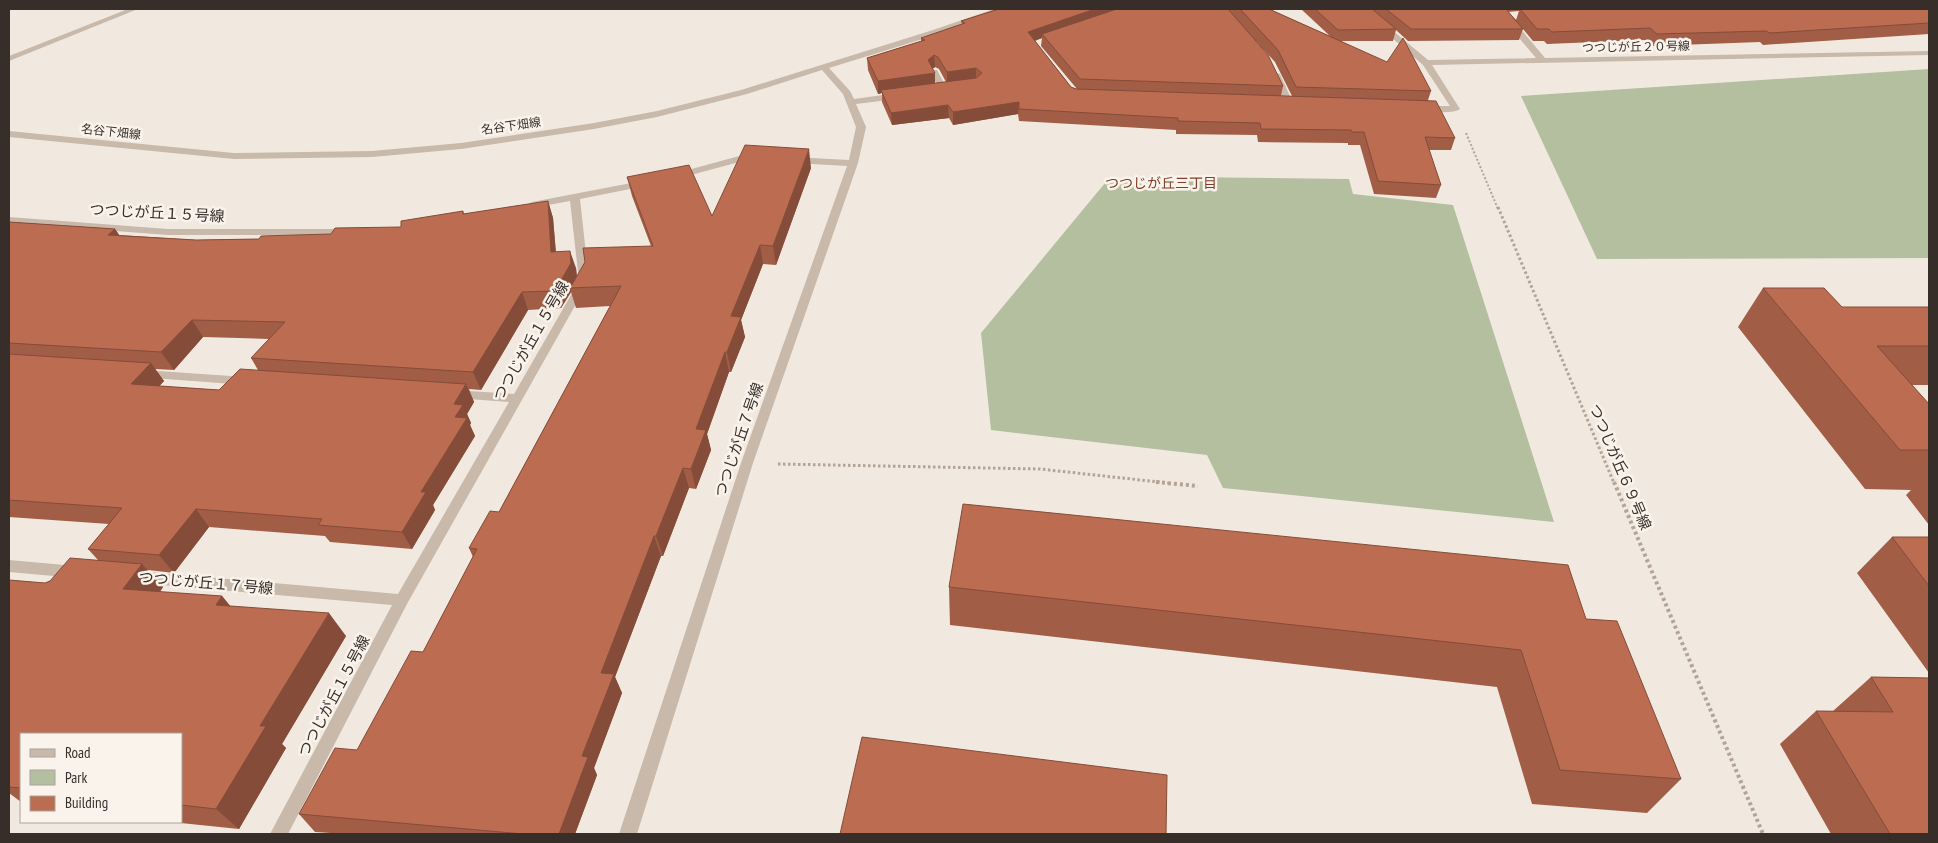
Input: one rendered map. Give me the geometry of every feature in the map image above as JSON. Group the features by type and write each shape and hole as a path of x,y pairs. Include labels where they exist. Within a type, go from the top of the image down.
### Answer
{"street":[{"path":"9,59 134,9"},
{"name":"名谷下畑線","path":"9,134 234,156 372,154 462,146 594,126 657,114 744,92 936,32 1001,9"},
{"path":"1363,9 1426,63 1456,109"},
{"path":"1495,9 1506,17 1543,61"},
{"path":"1506,17 1516,16"},
{"name":"つつじが丘２０号線","path":"1426,63 1929,53"},
{"path":"1272,64 1289,103"},
{"name":"つつじが丘７号線","path":"628,834 747,463 853,163 861,127 846,93 823,67"},
{"path":"934,72 944,90"},
{"path":"850,102 907,95"},
{"path":"1279,102 1299,103"},
{"path":"1417,108 1456,109"},
{"path":"522,207 659,181 743,158 853,163"},
{"name":"つつじが丘１５号線","path":"279,834 402,600 584,281 575,197"},
{"name":"つつじが丘１５号線","path":"9,220 168,232 315,233 363,231"},
{"path":"128,373 258,382"},
{"path":"448,394 517,398"},
{"path":"9,566 88,572"},
{"name":"つつじが丘１７号線","path":"127,576 402,600"}],"path":[{"name":"つつじが丘６９号線","path":"1456,109 1763,834"},
{"path":"747,463 1040,469 1198,486"}],"green space":[{"path":"1929,69 1929,258 1597,259 1521,96"},
{"path":"1179,177 1349,179 1353,194 1453,205 1554,522 1223,488 1207,455 991,430 981,333 1105,183"}],"building":[{"path":"999,9 1095,9 1028,32 1071,87 1076,89 1436,101 1455,138 1425,137 1441,185 1378,181 1364,132 1352,132 1351,130 1261,129 1260,123 1178,121 1178,118 1019,109 1019,102 953,112 948,105 891,113 881,90 976,78 982,73 976,68 947,72 938,57 934,55 928,60 935,73 878,81 867,58 925,40 921,38 965,23 961,21"},
{"path":"1117,9 1228,9 1268,55 1283,86 1080,79 1042,34"},
{"path":"1240,9 1269,9 1387,62 1403,38 1431,91 1296,87 1278,50"},
{"path":"1315,9 1372,9 1396,29 1338,30"},
{"path":"1386,9 1506,9 1523,29 1411,29"},
{"path":"1520,9 1929,9 1929,23 1770,33 1766,31 1657,34 1650,28 1552,32 1549,29 1537,29"},
{"path":"745,145 809,149 773,246 760,245 731,316 741,317 727,352 725,352 696,429 706,430 691,469 683,468 656,536 654,536 601,673 614,674 582,756 588,757 559,834 523,834 299,814 335,748 357,750 411,651 423,652 477,549 469,548 490,511 499,512 621,286 570,288 585,262 583,248 653,246 627,177 689,165 712,216"},
{"path":"548,201 551,252 570,251 571,263 555,291 522,292 473,372 251,358 285,322 192,320 161,352 9,343 9,222 115,229 108,235 196,240 259,239 261,236 331,234 335,228 401,227 401,221 463,211 463,214"},
{"path":"1763,288 1824,288 1842,307 1929,307 1929,346 1877,346 1929,404 1929,450 1900,450"},
{"path":"9,354 151,363 131,384 219,390 240,369 466,384 454,404 463,405 455,417 467,418 421,492 426,492 402,532 318,525 322,519 196,509 159,555 88,549 122,508 9,500"},
{"path":"963,504 1568,565 1586,619 1617,621 1681,779 1560,770 1521,650 949,587"},
{"path":"1892,537 1929,537 1929,586"},
{"path":"70,558 142,564 123,589 222,596 216,605 329,613 260,726 266,726 216,809 182,805 182,733 20,733 20,788 9,787 9,580 45,583 50,581"},
{"path":"1871,677 1929,678 1929,834 1890,834 1816,711 1893,712"},
{"path":"862,737 1167,775 1166,834 840,834"}],"district":[{"name":"つつじが丘三丁目","path":"1161,183"}]}
